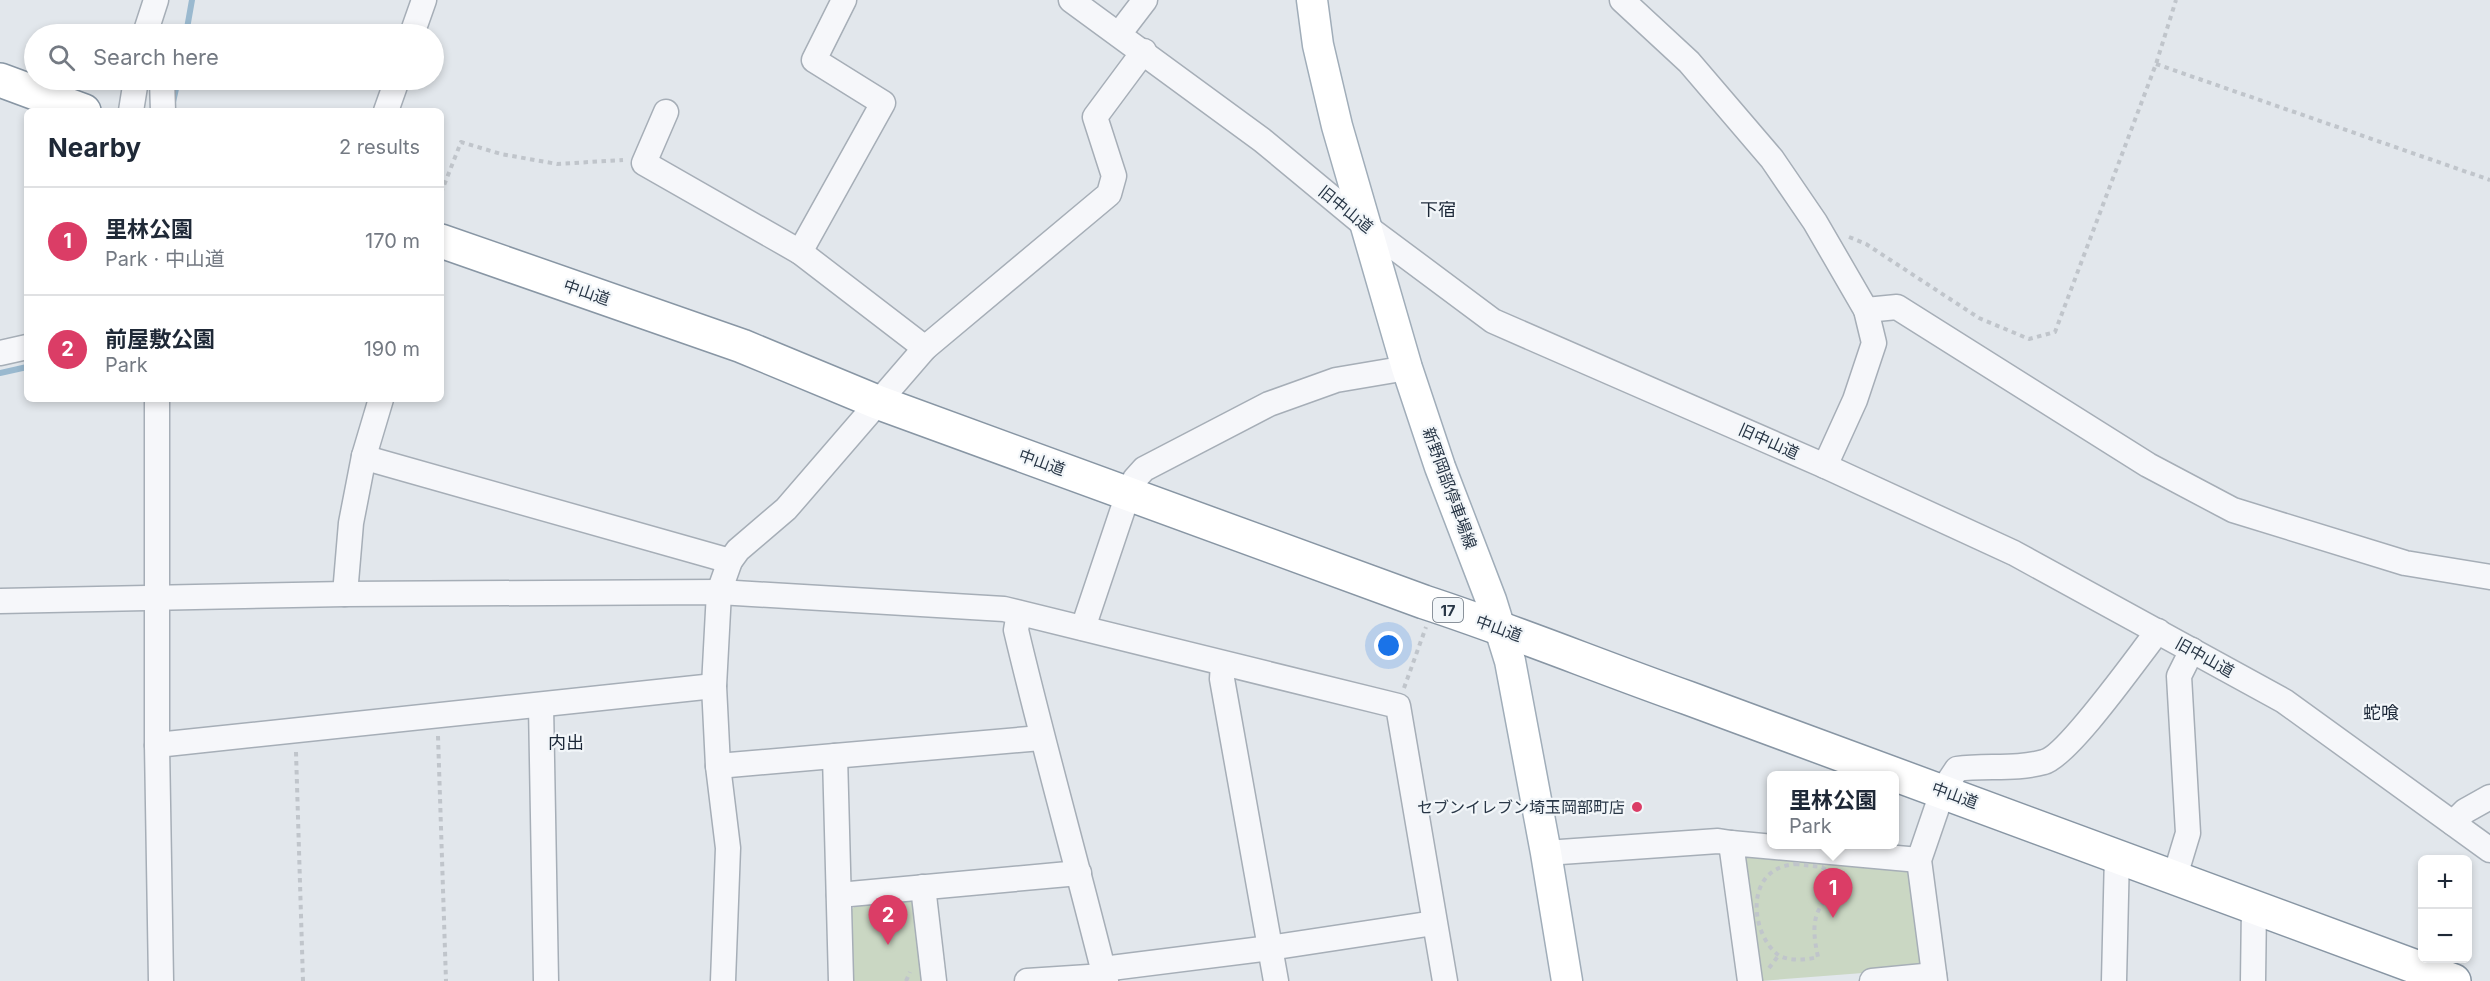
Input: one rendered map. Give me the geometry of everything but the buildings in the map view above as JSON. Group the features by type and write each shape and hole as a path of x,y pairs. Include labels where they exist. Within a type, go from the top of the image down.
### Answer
{"highway":[{"path":"0,80 24,89"},
{"path":"27,90 76,108"},
{"name":"中山道","path":"444,242 742,346 877,402 1890,771"},
{"name":"中山道","path":"1899,774 2454,981"}],"main road":[{"name":"新野岡部停車場線","path":"1312,0 1318,45 1337,126 1407,368 1440,467 1499,627 1514,676 1566,981"}],"street":[{"path":"148,24 156,0"},
{"path":"163,24 164,0"},
{"path":"416,24 424,0"},
{"path":"800,252 883,103 814,60 844,0"},
{"name":"旧中山道","path":"1071,0 1144,51 1262,140 1367,227 1493,321 1825,466 2014,554 2284,701 2490,850"},
{"path":"1119,34 1144,0"},
{"path":"1622,0 1689,62 1772,159 1815,222 1866,310 1874,343 1855,400 1825,466"},
{"path":"723,981 728,848 718,766 714,686 719,592 730,561 738,550 786,509 925,348 1027,260 1109,194 1114,176 1095,117 1144,51"},
{"path":"131,108 134,90"},
{"path":"162,90 163,108"},
{"path":"387,108 393,90"},
{"path":"666,112 644,163 800,252 925,348"},
{"path":"1866,310 1897,307 2148,465 2233,510 2405,563 2490,577"},
{"path":"0,353 24,348"},
{"path":"1083,628 1128,494 1135,479 1144,470 1269,404 1336,380 1407,368"},
{"path":"157,402 157,745 161,981"},
{"path":"345,594 351,523 364,456 380,402"},
{"path":"364,456 730,561"},
{"path":"0,601 158,600 345,594 719,592 1004,609 1398,706 1445,981"},
{"path":"1019,613 1016,630 1041,738 1079,873 1104,975"},
{"path":"1872,981 1935,978 1919,860 1943,790 1957,769 2021,766 2047,762 2077,734 2158,631"},
{"path":"2175,876 2188,833 2179,676 2192,650"},
{"path":"1223,664 1222,679 1276,981"},
{"path":"157,745 714,686"},
{"path":"541,705 546,981"},
{"path":"718,766 1041,738"},
{"path":"835,756 842,981"},
{"path":"2453,823 2465,811 2490,797"},
{"path":"1546,853 1562,850 1718,841 1767,846"},
{"path":"1731,843 1750,981"},
{"path":"1797,849 1919,860"},
{"path":"2114,981 2117,854"},
{"path":"839,895 1079,873"},
{"path":"924,887 934,981"},
{"path":"2253,981 2254,906"},
{"path":"1026,981 1104,975 1434,923"}],"path":[{"path":"1815,222 1866,244 1979,318 2029,339 2055,332 2156,64 2176,0"},
{"path":"2156,64 2490,180"},
{"path":"444,185 461,142 501,154 557,164 633,159 644,163"},
{"path":"1398,706 1427,624"},
{"path":"438,716 446,981"},
{"path":"296,730 303,981"},
{"path":"1795,864 1822,867 1844,882 1827,895 1817,912 1813,932 1818,957 1805,960 1779,955 1768,943 1757,918 1756,896 1765,879 1776,869 1795,864"}],"green space":[{"path":"1739,853 1784,860 1905,870 1909,875 1923,961 1915,969 1760,981"},
{"path":"919,898 929,981 852,981 851,910 860,901"}],"waterway":[{"path":"188,24 192,0"},
{"path":"173,102 176,90"},
{"path":"0,373 24,368"}],"place":[{"name":"セブンイレブン埼玉岡部町店","path":"1637,807"},
{"name":"里林公園","path":"1833,918"},
{"name":"前屋敷公園","path":"888,945"}],"district":[{"name":"下宿","path":"1438,209"},
{"name":"蛇喰","path":"2381,712"},
{"name":"内出","path":"566,742"}]}
